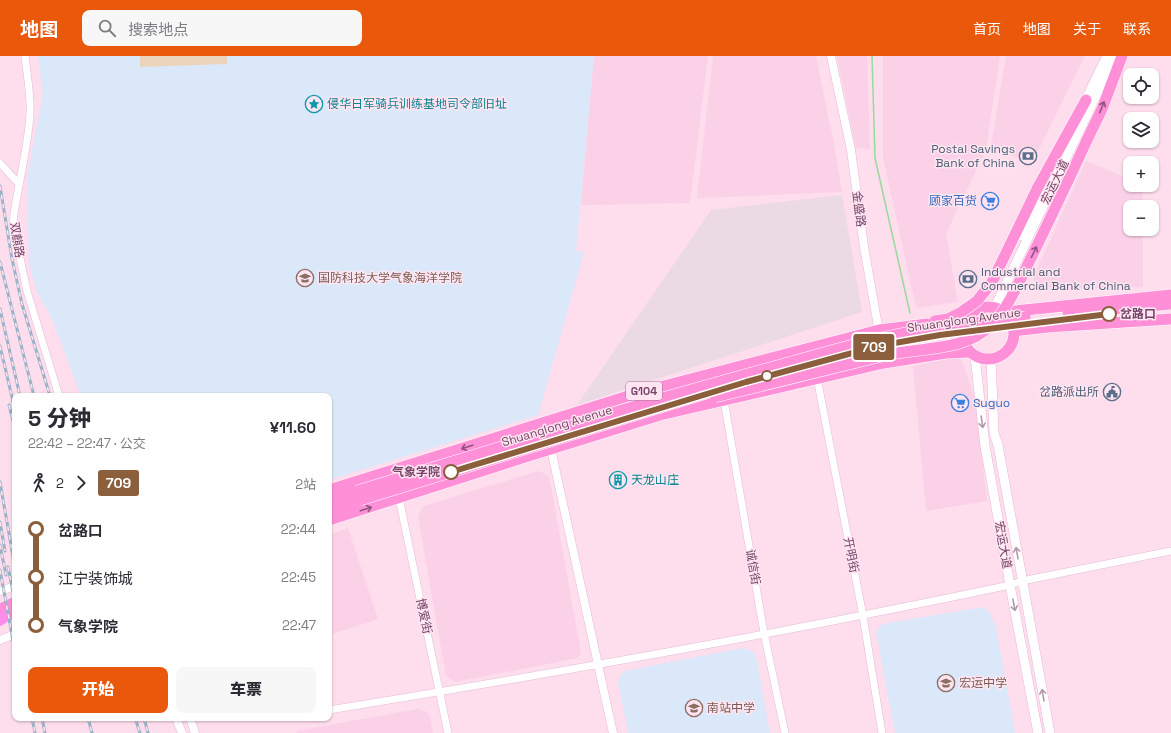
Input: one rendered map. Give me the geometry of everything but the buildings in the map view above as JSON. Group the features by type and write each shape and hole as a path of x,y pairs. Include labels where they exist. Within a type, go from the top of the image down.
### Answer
{"highway":[{"path":"657,408 702,400 888,355 942,348 961,343 977,336 991,325 1006,306 1102,109 1122,56"},
{"path":"471,456 540,429 663,390 843,341 948,319 960,313 977,301 992,282 1037,189 1086,100"},
{"name":"Shuanglong Avenue","path":"996,309 1171,295"},
{"name":"Shuanglong Avenue","path":"332,509 358,496 471,456 571,427 655,400 872,340 930,328 1018,318 1171,304"},
{"path":"996,309 1013,324 1014,338 1011,346 999,357 982,359 972,354 965,345 962,337 962,328 965,320 976,310 996,309"},
{"name":"Shuanglong Avenue","path":"332,499 358,496 746,382 878,346 927,337 1099,315 1171,310"},
{"name":"Shuanglong Avenue","path":"1014,331 1048,327 1171,319"},
{"name":"Shuanglong Avenue","path":"332,489 641,392 879,330 965,320"},
{"name":"Shuanglong Avenue","path":"332,519 660,416 884,363 946,353 972,354"},
{"path":"4,615 12,606"}],"main road":[{"name":"宏运大道","path":"996,309 1086,100 1107,56"},
{"name":"宏运大道","path":"996,309 1115,56"},
{"name":"宏运大道","path":"972,354 985,446 1038,733"},
{"name":"宏运大道","path":"991,359 994,433 998,445 1050,733"}],"street":[{"name":"双麒路","path":"24,56 29,90 30,112 28,136 13,225 27,291 58,393"},
{"name":"金盛路","path":"831,56 851,150 864,247 884,363"},
{"path":"0,163 19,184"},
{"name":"开明街","path":"817,378 863,616 882,733"},
{"name":"诚信街","path":"724,400 764,633 785,733"},
{"path":"551,449 613,733"},
{"name":"博爱街","path":"399,498 448,733"},
{"path":"332,710 598,665 764,633 863,616 1010,585 1022,581 1171,551"},
{"path":"0,591 12,587"},
{"path":"0,640 12,635"},
{"path":"177,721 182,733"},
{"path":"191,721 195,733"}],"shaded area":[{"name":"国防科技大学气象海洋学院","path":"38,56 594,56 576,251 584,252 538,415 332,479 332,393 80,393 52,319 37,292 29,264 27,177 43,94"},
{"path":"140,56 227,56 227,64 140,67"},
{"path":"594,56 708,56 690,203 581,205"},
{"path":"713,56 816,56 842,192 697,198"},
{"path":"837,56 867,56 870,149 856,148"},
{"path":"883,56 1000,56 986,149 946,234 958,302 916,308 883,157"},
{"path":"1006,56 1085,56 1031,165 991,145"},
{"path":"1086,161 1123,176 1123,192 1142,192 1143,200 1123,200 1123,236 1143,236 1143,287 1038,290 1033,278"},
{"path":"842,195 862,312 577,405 711,210"},
{"path":"960,356 975,398 987,501 926,511 913,366"},
{"path":"539,471 549,476 581,652 578,658 455,682 446,676 418,517 423,506"},
{"path":"348,528 378,619 332,634 332,534"},
{"name":"宏运中学","path":"983,607 991,615 993,622 995,622 1015,733 895,733 876,632 878,629 882,624"},
{"name":"南站中学","path":"742,648 752,651 756,656 770,733 628,733 618,682 620,676 625,671"},
{"path":"418,709 427,712 430,716 433,733 297,733 296,731"}],"waterway":[{"path":"872,56 875,158 910,313"}],"railway":[{"path":"0,186 12,259 22,304 49,393"},
{"path":"0,262 33,393"},
{"path":"0,309 19,393"},
{"path":"0,346 12,397"},
{"path":"9,405 12,416"},
{"path":"0,482 12,551"},
{"path":"0,522 5,551"},
{"path":"0,545 6,575"},
{"path":"8,567 12,586"},
{"path":"0,570 12,635"},
{"path":"33,721 35,733"},
{"path":"43,721 45,733"},
{"path":"89,721 92,733"},
{"path":"136,721 140,733"},
{"path":"145,721 148,733"}],"bus line":[{"name":"709","path":"451,472 657,408 878,346 940,335 1109,314"}],"place":[{"name":"侵华日军骑兵训练基地司令部旧址","path":"314,104"},
{"name":"Postal Savings Bank of China","path":"1028,156"},
{"name":"顾家百货","path":"990,201"},
{"name":"国防科技大学气象海洋学院","path":"305,278"},
{"name":"Industrial and Commercial Bank of China","path":"968,279"},
{"name":"岔路口","path":"1109,314"},
{"name":"岔路派出所","path":"1112,392"},
{"name":"Suguo","path":"960,403"},
{"name":"气象学院","path":"451,472"},
{"name":"天龙山庄","path":"618,480"},
{"name":"宏运中学","path":"946,683"},
{"name":"南站中学","path":"694,708"}]}
